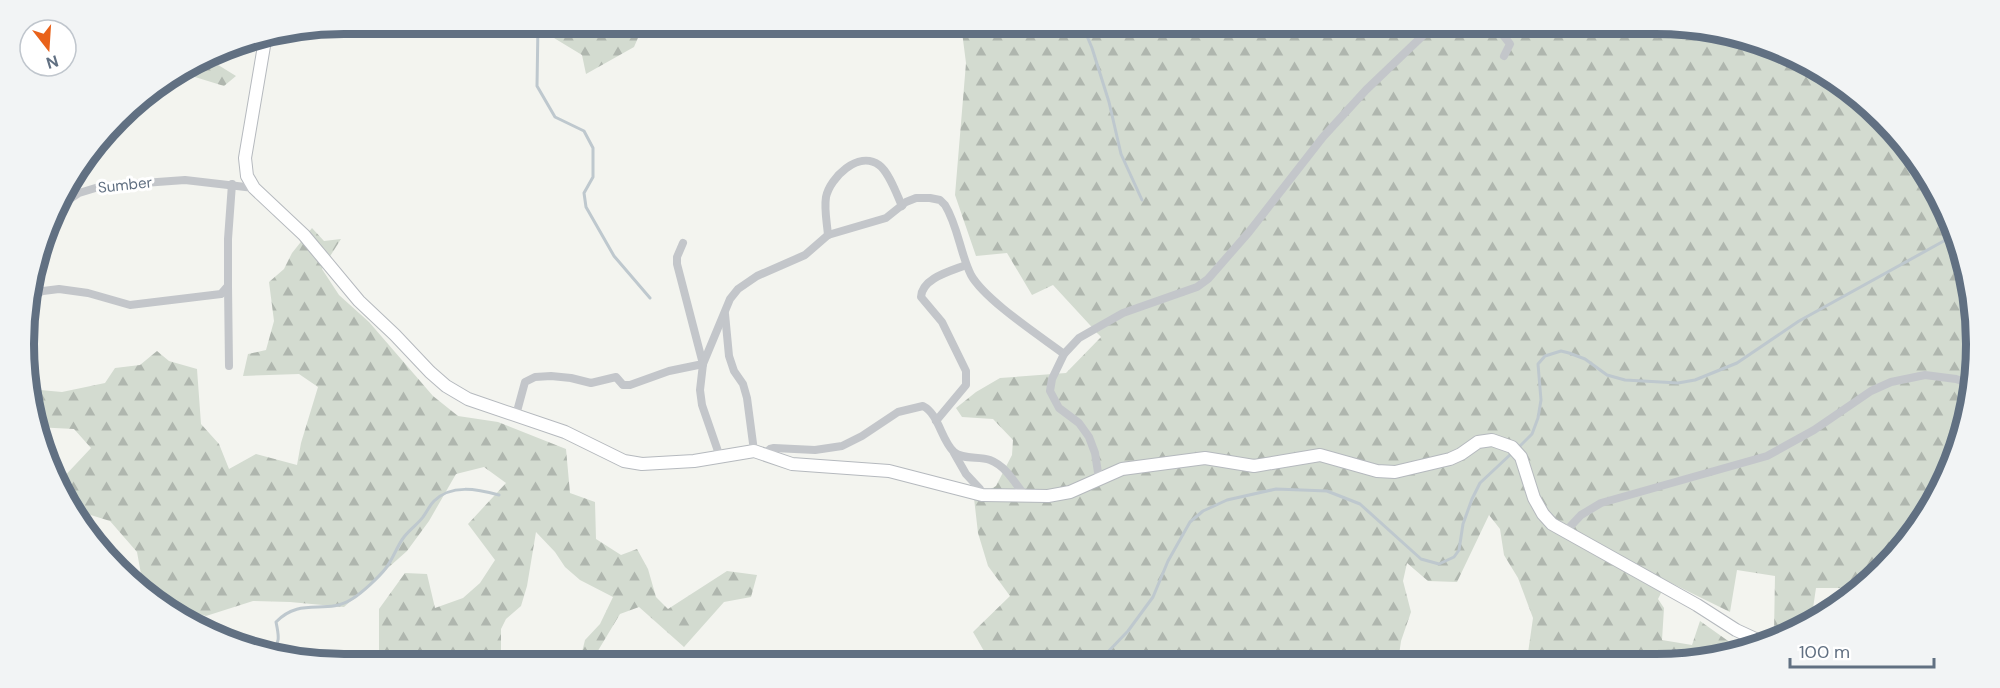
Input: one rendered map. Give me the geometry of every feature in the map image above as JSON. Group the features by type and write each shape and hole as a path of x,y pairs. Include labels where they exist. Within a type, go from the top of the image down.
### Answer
{"street":[{"path":"1099,479 1095,453 1089,437 1079,423 1059,408 1050,391 1052,379 1064,354 1079,338 1124,313 1197,287 1208,279 1249,232 1323,137 1366,90 1424,35"},
{"path":"1503,35 1510,44 1504,56"},
{"path":"264,45 245,159 247,176 254,188 304,236 359,301 436,379 468,399 565,432 618,459 636,464 720,457 759,452 770,448 815,450 842,446 862,436 896,413 926,407 966,474 980,489 982,495"},
{"path":"828,235 827,195 839,173 853,165 871,162 882,167 902,206"},
{"name":"Sumber","path":"74,193 102,186 169,181 202,181 254,188"},
{"path":"229,366 228,239 232,184"},
{"path":"720,457 702,405 700,390 703,364 730,299 747,281 805,255 828,235 886,218 906,202 923,197 940,200 948,210 966,265 973,278 984,291 1028,328 1064,354"},
{"path":"683,243 677,257 677,264 703,364"},
{"path":"936,421 966,385 966,371 942,322 920,294 925,285 932,280 966,265"},
{"path":"39,293 59,289 88,293 121,304 140,304 217,295 228,286"},
{"path":"725,311 729,357 743,384 759,452"},
{"path":"516,415 525,382 530,378 559,377 591,383 616,377 623,385 630,385 669,371 703,364"},
{"path":"1565,532 1581,515 1600,503 1767,456 1814,430 1871,391 1891,382 1925,375 1963,381"},
{"path":"759,452 792,464 869,469 905,474 982,495 1048,496 1070,492 1122,469 1205,458 1254,466 1320,455 1365,469 1389,473 1450,459 1482,441 1496,440 1515,450 1524,463 1534,498 1552,524 1753,638"},
{"path":"954,452 997,464 1007,472 1025,496"},
{"path":"1743,641 1744,634"}],"green space":[{"path":"549,35 639,35 634,47 586,74 582,55"},
{"path":"962,35 1676,35 1716,40 1774,58 1793,66 1828,87 1875,125 1913,172 1934,207 1942,226 1960,284 1966,344 1960,404 1942,462 1924,499 1889,548 1846,588 1816,588 1813,611 1793,622 1774,630 1775,576 1737,570 1730,612 1667,581 1658,599 1664,608 1662,640 1692,645 1700,621 1731,644 1716,648 1656,654 1528,654 1533,618 1518,578 1504,555 1500,529 1489,515 1457,582 1428,581 1407,563 1403,581 1411,612 1399,654 982,654 984,651 973,632 1010,596 988,566 978,533 974,498 996,486 1012,455 1013,440 993,419 962,417 956,408 976,392 1000,378 1066,373 1101,337 1053,285 1032,295 1007,253 976,256 955,195 966,63"},
{"path":"215,63 236,76 224,86 190,75"},
{"path":"312,228 324,241 341,239 322,269 339,295 369,322 433,396 458,416 498,422 566,449 570,493 595,502 596,539 621,555 637,549 648,569 656,597 668,609 727,571 757,575 751,597 724,602 684,647 639,607 620,614 596,654 582,654 585,640 600,624 613,597 580,580 565,567 555,552 536,532 527,586 521,606 506,619 501,629 501,654 379,654 379,609 405,573 427,574 435,608 463,598 480,583 495,560 468,524 506,483 484,467 456,474 429,521 407,551 344,607 253,601 206,616 185,610 172,601 141,574 137,552 110,521 85,513 76,499 64,477 91,448 74,429 46,428 36,379 40,390 62,392 105,383 115,368 140,365 157,351 169,361 197,369 201,424 219,444 229,469 256,454 297,465 301,443 318,387 299,374 243,376 248,354 266,350 274,321 269,282 284,269 292,253"}],"waterway":[{"path":"538,35 537,86 555,117 584,131 593,148 593,177 584,193 586,207 614,256 650,298"},
{"path":"1087,35 1109,102 1121,154 1142,200"},
{"path":"1517,449 1532,434 1538,418 1541,400 1538,364 1545,356 1561,351 1569,353 1585,359 1607,375 1625,380 1678,383 1695,380 1737,363 1799,321 1947,239"},
{"path":"1106,654 1128,631 1153,597 1168,561 1190,522 1203,511 1227,500 1276,489 1327,491 1360,504 1421,559 1439,564 1454,557 1459,550 1463,524 1480,483 1512,453"},
{"path":"276,646 278,632 276,622 285,614 295,610 342,604 361,593 386,568 404,537 421,520 432,503 441,496 448,492 465,489 499,495"}]}
